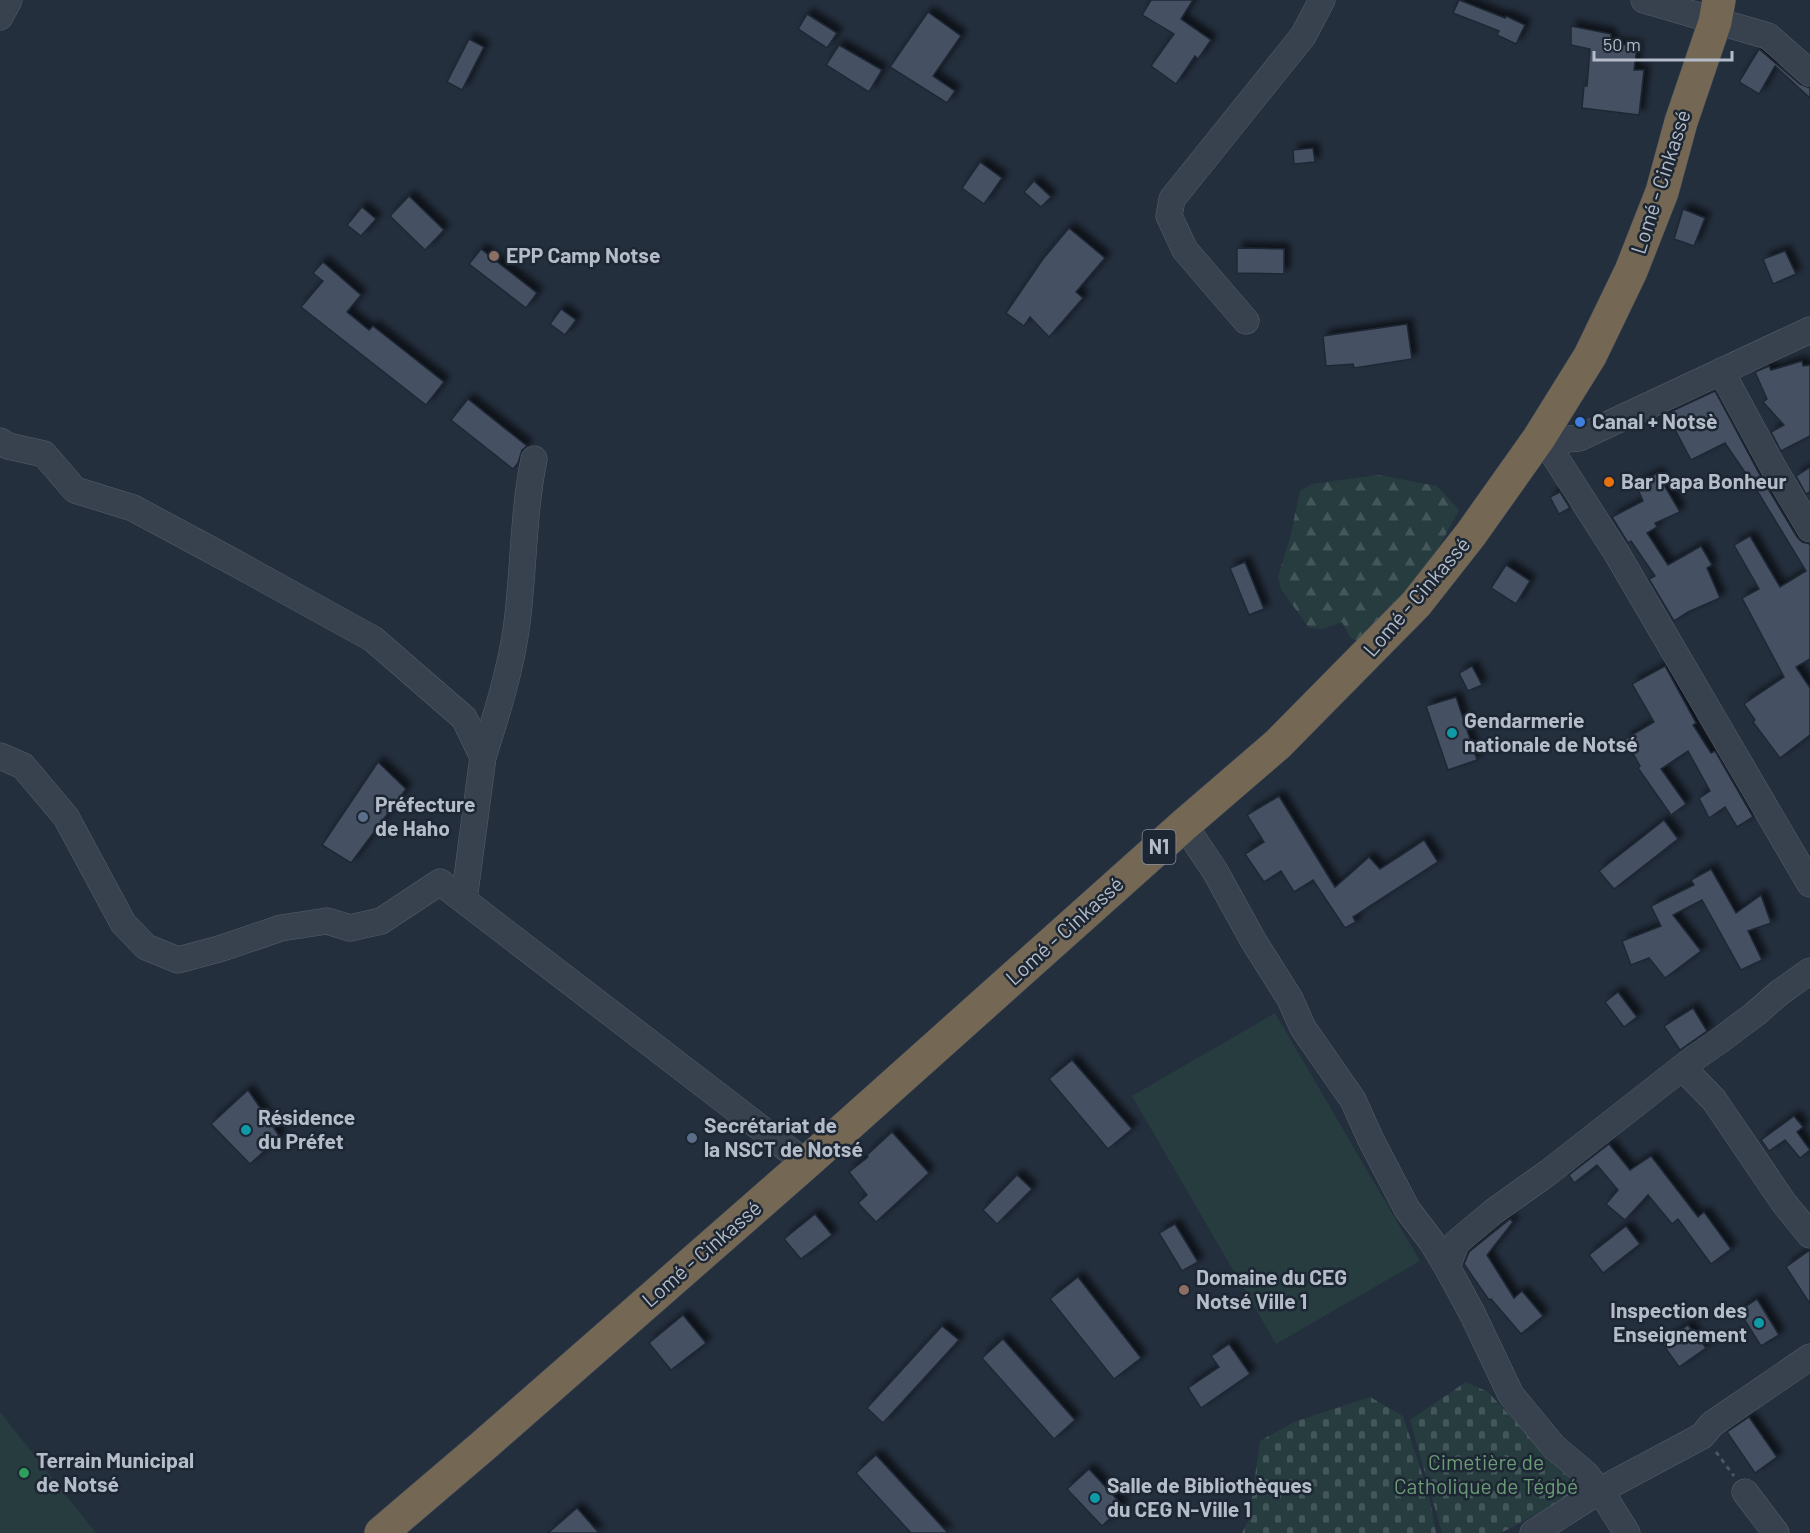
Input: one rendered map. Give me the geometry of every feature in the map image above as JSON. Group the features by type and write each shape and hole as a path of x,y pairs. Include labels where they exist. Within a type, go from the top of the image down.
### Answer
{"highway":[{"name":"Lomé - Cinkassé","path":"381,1533 806,1163 1184,825 1278,744 1416,604 1542,439 1590,356 1631,271 1662,192 1717,11"}],"street":[{"path":"0,16 9,0"},
{"path":"1246,321 1185,250 1169,216 1172,199 1303,36 1322,0"},
{"path":"1644,0 1717,11 1768,36 1810,73"},
{"path":"1542,439 1579,438 1810,330"},
{"path":"1721,371 1774,469 1810,529"},
{"path":"1542,439 1616,552 1810,884"},
{"path":"0,441 8,446 45,454 75,490 133,508 373,639 464,718 483,757"},
{"path":"464,900 483,757 502,694 517,624 527,492 534,459"},
{"path":"0,756 23,766 66,817 123,923 146,947 178,960 281,928 327,921 350,928 381,921 440,882 806,1163"},
{"path":"1184,825 1215,871 1253,940 1290,999 1303,1028 1353,1100 1407,1209 1432,1242 1472,1313 1511,1395 1554,1447 1585,1473 1626,1533"},
{"path":"1447,1267 1456,1243 1493,1212 1550,1172 1810,971"},
{"path":"1683,1068 1714,1100 1784,1203 1810,1235"},
{"path":"1533,1533 1599,1491 1702,1436 1712,1424 1810,1357"},
{"path":"1745,1492 1776,1533"}],"path":[{"path":"1702,1436 1745,1492"}],"green space":[{"path":"1379,475 1437,486 1459,510 1427,569 1361,643 1350,637 1342,622 1323,629 1309,628 1281,589 1278,577 1290,538 1300,491 1312,484"},
{"path":"1275,1013 1420,1261 1276,1344 1132,1096"},
{"name":"Cimetière de Catholique de Tégbé","path":"1466,1382 1488,1392 1562,1472 1588,1487 1501,1533 1442,1533 1410,1420"},
{"path":"1370,1397 1403,1416 1429,1495 1436,1533 1242,1533 1249,1519 1260,1441 1294,1422"},
{"name":"Terrain Municipal de Notsé","path":"0,1412 96,1533 0,1533"}],"building":[{"path":"1151,0 1193,0 1181,19 1211,40 1198,59 1195,56 1176,84 1151,66 1174,34 1142,15"},
{"path":"1459,0 1525,25 1516,44 1497,35 1499,31 1453,13"},
{"path":"928,12 961,36 933,76 955,91 947,103 890,67"},
{"path":"807,14 837,33 827,48 798,29"},
{"path":"1571,26 1611,34 1611,43 1637,46 1634,70 1644,70 1639,115 1582,108 1584,86 1587,86 1590,49 1571,45"},
{"path":"469,39 484,47 462,90 447,82"},
{"path":"839,45 882,70 869,92 826,65"},
{"path":"1759,49 1800,84 1810,88 1810,98 1775,66 1759,94 1739,82"},
{"path":"1313,148 1315,162 1294,164 1293,150"},
{"path":"980,162 1002,178 984,204 962,188"},
{"path":"1034,181 1051,197 1041,207 1024,192"},
{"path":"409,196 444,230 425,250 390,216"},
{"path":"362,207 376,219 361,236 347,225"},
{"path":"1683,209 1705,218 1694,246 1674,239"},
{"path":"1069,228 1105,258 1076,292 1083,298 1049,337 1030,317 1024,326 1006,313 1043,259"},
{"path":"1237,248 1284,249 1284,274 1237,273"},
{"path":"481,249 537,293 526,308 469,264"},
{"path":"1785,251 1796,274 1773,284 1763,259"},
{"path":"323,262 361,295 347,312 369,330 373,326 444,382 426,405 301,307 323,281 313,273"},
{"path":"561,309 576,320 565,335 550,324"},
{"path":"1407,324 1412,359 1354,368 1353,364 1326,366 1323,336"},
{"path":"1802,361 1803,366 1810,365 1810,436 1781,451 1771,432 1784,425 1763,402 1767,399 1755,372 1769,366 1771,370"},
{"path":"1715,391 1761,477 1797,537 1802,542 1810,544 1810,659 1796,667 1810,688 1810,735 1780,758 1753,722 1755,720 1744,704 1784,677 1742,598 1759,589 1734,545 1750,536 1780,587 1806,571 1725,443 1691,460 1672,424 1666,428 1659,417"},
{"path":"468,399 527,446 522,450 518,463 513,469 451,420"},
{"path":"1810,467 1810,492 1806,494 1796,476"},
{"path":"1657,473 1680,512 1655,523 1657,527 1647,533 1668,565 1701,546 1712,565 1707,568 1720,598 1674,621 1649,579 1655,576 1631,541 1628,543 1612,517 1643,501 1636,485"},
{"path":"1560,492 1570,508 1559,514 1550,497"},
{"path":"1245,562 1264,609 1249,615 1230,568"},
{"path":"1506,565 1530,581 1516,604 1491,588"},
{"path":"1472,666 1482,685 1468,691 1459,673"},
{"path":"1665,666 1696,723 1693,725 1711,753 1715,751 1753,817 1737,827 1725,807 1709,818 1699,798 1710,791 1688,751 1661,769 1686,804 1671,815 1638,768 1640,766 1625,739 1654,722 1632,684"},
{"name":"Gendarmerie nationale de Notsé","path":"1456,697 1477,760 1448,770 1426,706"},
{"name":"Préfecture de Haho","path":"378,762 406,789 351,863 322,845"},
{"path":"1279,796 1335,887 1369,857 1380,869 1424,840 1438,862 1353,917 1356,922 1345,928 1313,880 1294,892 1281,871 1264,882 1245,854 1264,842 1247,815"},
{"path":"1664,820 1678,839 1614,889 1599,871"},
{"path":"1711,869 1736,913 1761,895 1771,923 1748,931 1762,960 1741,970 1702,900 1673,915 1701,951 1665,978 1649,958 1631,965 1622,941 1661,926 1651,906 1694,885 1691,880"},
{"path":"1618,992 1637,1017 1624,1027 1605,1002"},
{"path":"1693,1008 1707,1031 1680,1050 1664,1026"},
{"path":"1072,1060 1132,1129 1108,1149 1049,1079"},
{"name":"Résidence du Préfet","path":"248,1090 280,1137 250,1164 211,1124"},
{"path":"1794,1116 1803,1127 1797,1132 1810,1150 1800,1158 1785,1140 1769,1151 1761,1140"},
{"path":"892,1132 929,1173 876,1222 858,1203 867,1195 849,1172 868,1157 867,1155"},
{"path":"1609,1144 1630,1170 1651,1156 1698,1217 1704,1212 1731,1249 1711,1264 1678,1219 1672,1224 1648,1195 1625,1220 1606,1204 1618,1190 1597,1165 1574,1183 1569,1175"},
{"path":"1017,1175 1032,1189 997,1224 983,1210"},
{"path":"815,1214 832,1235 801,1259 784,1239"},
{"path":"1510,1219 1513,1222 1487,1255 1514,1298 1522,1291 1543,1316 1521,1334 1491,1299 1489,1300 1464,1264 1469,1252"},
{"path":"1175,1224 1198,1262 1182,1271 1159,1233"},
{"path":"1626,1226 1640,1244 1603,1273 1589,1255"},
{"path":"1810,1250 1810,1304 1786,1267"},
{"path":"1078,1277 1141,1358 1114,1379 1050,1299"},
{"name":"Inspection des Enseignement","path":"1757,1299 1779,1335 1761,1346 1739,1311"},
{"path":"683,1315 706,1343 671,1370 649,1343"},
{"path":"1688,1325 1706,1348 1679,1367 1662,1343"},
{"path":"942,1326 959,1340 883,1423 867,1408"},
{"path":"1003,1339 1075,1420 1054,1439 982,1358"},
{"path":"1229,1344 1250,1374 1201,1408 1188,1388 1219,1367 1211,1356"},
{"path":"1749,1417 1777,1457 1755,1473 1727,1432"},
{"path":"876,1455 948,1533 911,1533 856,1473"},
{"name":"Salle de Bibliothèques du CEG N-Ville 1","path":"1089,1469 1123,1506 1102,1526 1067,1489"},
{"path":"577,1508 599,1533 548,1533"}],"place":[{"name":"EPP Camp Notse","path":"494,256"},
{"name":"Canal + Notsè","path":"1580,422"},
{"name":"Bar Papa Bonheur","path":"1609,482"},
{"name":"Gendarmerie nationale de Notsé","path":"1452,733"},
{"name":"Préfecture de Haho","path":"363,817"},
{"name":"Résidence du Préfet","path":"246,1130"},
{"name":"Secrétariat de la NSCT de Notsé","path":"692,1138"},
{"name":"Domaine du CEG Notsé Ville 1","path":"1184,1290"},
{"name":"Inspection des Enseignement","path":"1759,1323"},
{"name":"Terrain Municipal de Notsé","path":"24,1473"},
{"name":"Salle de Bibliothèques du CEG N-Ville 1","path":"1095,1498"}]}
